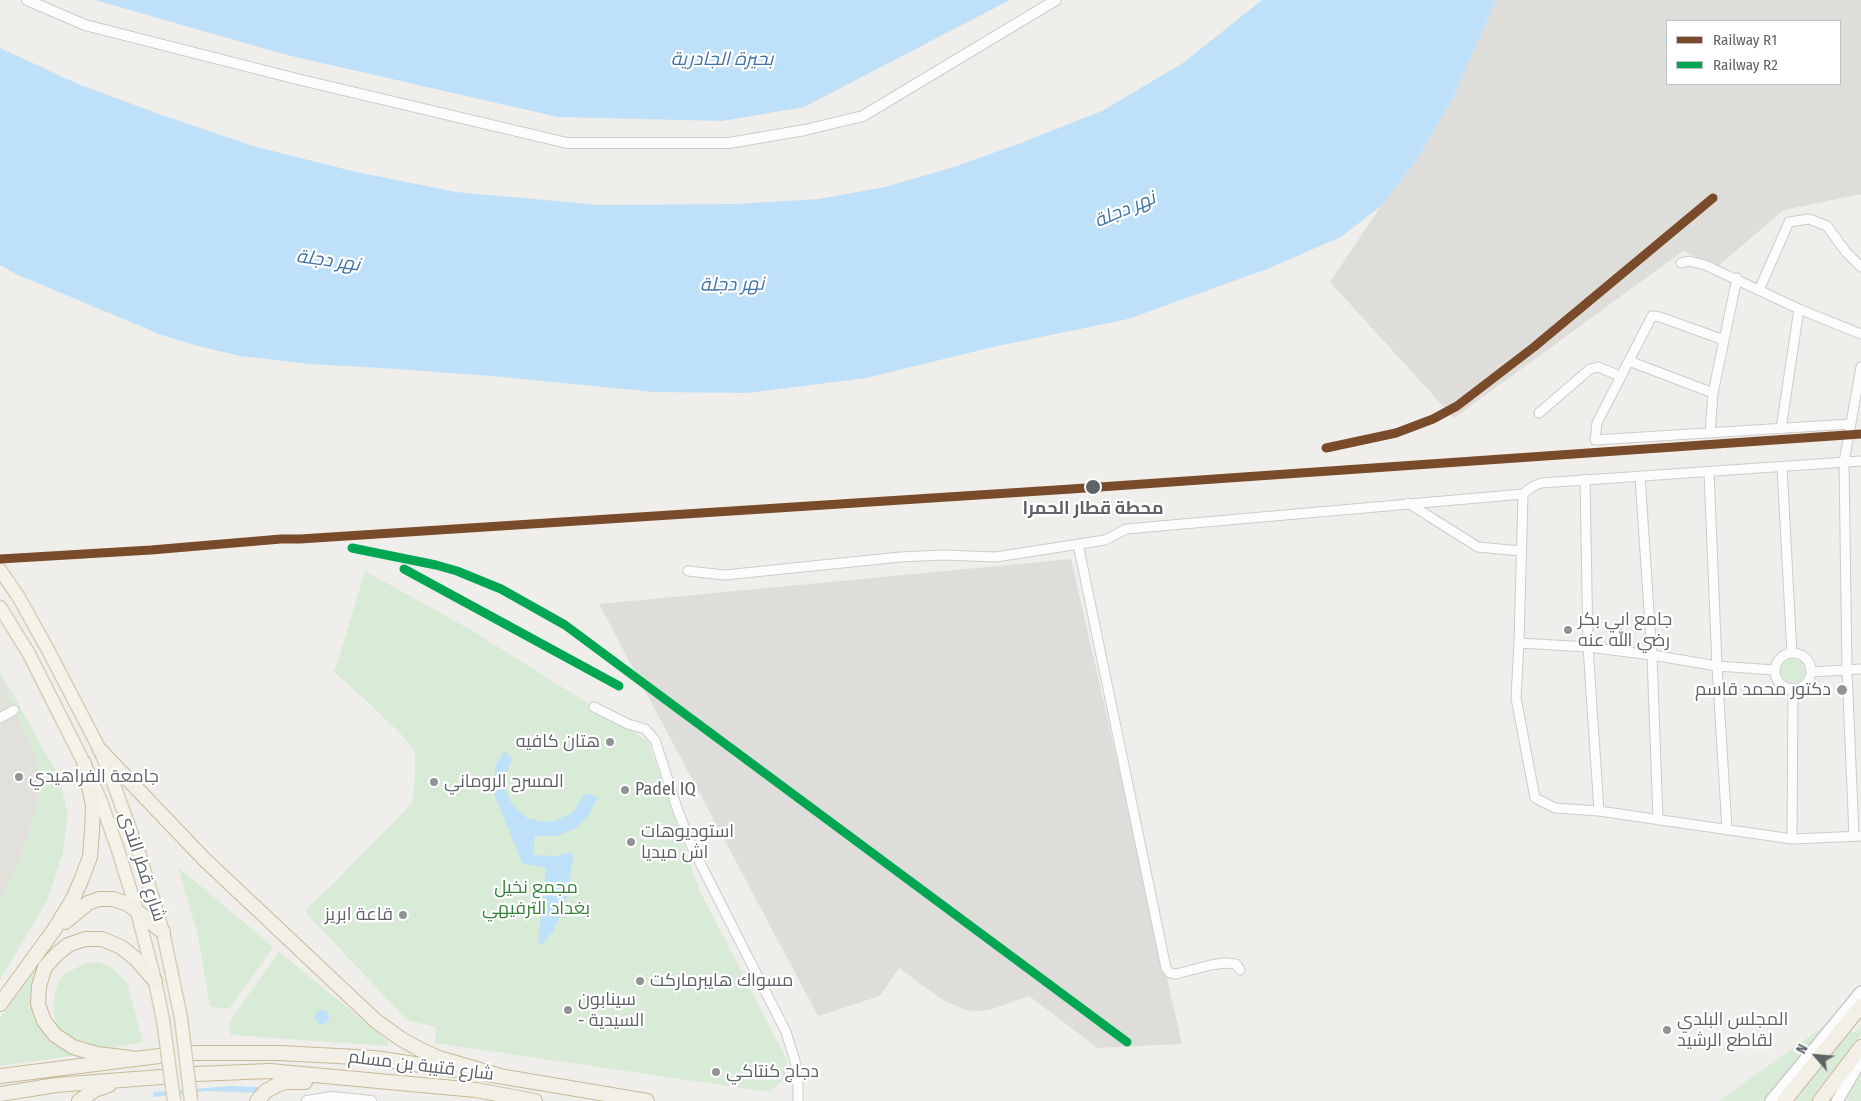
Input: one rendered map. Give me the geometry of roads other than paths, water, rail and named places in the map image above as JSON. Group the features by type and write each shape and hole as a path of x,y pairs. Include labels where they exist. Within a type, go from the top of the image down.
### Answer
{"highway":[{"path":"100,750 204,859 376,1021 401,1039 421,1050 439,1058 497,1075"},
{"path":"0,1004 48,938 73,899 90,857 92,805 84,763"},
{"path":"48,938 73,914 88,903 99,899 113,899 128,904 163,932"},
{"path":"131,1058 97,1054 73,1047 55,1035 44,1021 38,1004 39,986 45,967 57,954 68,945 84,939 102,939 122,947 136,959 155,982"},
{"path":"1784,1101 1861,1006"},
{"path":"1820,1101 1861,1047"},
{"name":"شارع قتيبة بن مسلم","path":"193,1053 280,1053 375,1058 497,1075 647,1101"},
{"path":"0,1076 131,1058 159,1056"},
{"name":"شارع قتيبة بن مسلم","path":"196,1074 270,1071 476,1090 535,1101"},
{"path":"0,1094 56,1085 161,1076"},
{"path":"79,1101 95,1090 130,1079"},
{"path":"257,1101 266,1091 286,1082 359,1079"}],"main road":[{"name":"شارع قطر الندى","path":"0,570 48,650 100,750 132,832 163,932 181,1018 192,1101"},
{"name":"شارع قطر الندى","path":"0,607 29,654 84,763 112,832 138,911 155,982 163,1020 174,1101"},
{"path":"1771,1101 1861,992"},
{"path":"1837,1101 1861,1060"}],"street":[{"path":"27,0 85,25 298,79 567,143 729,143 805,130 864,116 1056,0"},
{"path":"1759,290 1789,222 1809,219 1827,226 1846,252 1861,266"},
{"path":"1682,263 1689,261 1705,264 1799,309 1861,334"},
{"path":"1710,433 1713,393 1736,278"},
{"path":"1781,429 1799,309"},
{"path":"1724,340 1654,316 1650,318 1597,423 1595,440 1850,424"},
{"path":"1629,361 1713,393"},
{"path":"1538,414 1590,369 1598,367 1620,376"},
{"path":"1523,494 1516,698 1535,798 1554,808 1599,811 1792,839 1857,836 1847,670 1844,462 1861,367"},
{"path":"688,570 725,575 900,557 944,555 996,557 1105,540 1126,529 1523,494 1532,486 1541,483 1861,461"},
{"path":"1782,467 1792,653"},
{"path":"1709,472 1717,666 1727,830"},
{"path":"1640,476 1652,655 1658,820"},
{"path":"1585,479 1588,647 1599,811"},
{"path":"1408,503 1478,547 1521,551"},
{"path":"1078,544 1166,968 1170,973 1176,974 1224,963 1236,964 1240,970"},
{"path":"1519,643 1588,647 1717,666 1774,670"},
{"path":"1792,653 1804,657 1810,666 1811,672 1803,686 1793,690 1782,686 1775,676 1774,670 1782,656 1792,653"},
{"path":"1811,672 1861,669"},
{"path":"1792,839 1793,690"},
{"path":"594,707 628,724 645,729 656,740 677,808 692,847 786,1032 796,1067 798,1101"},
{"path":"0,718 14,710"},
{"path":"307,1101 332,1097 371,1101"}],"water":[{"name":"بحيرة الجادرية","path":"95,0 1010,0 804,107 722,121 558,117 287,55"},
{"name":"نهر دجلة","path":"1262,0 1496,0 1452,100 1416,161 1381,206 1341,237 1267,269 1128,319 993,347 866,378 747,393 654,392 492,376 310,364 240,356 159,334 16,274 0,265 0,48 78,84 159,114 253,146 356,172 456,192 600,205 735,204 819,199 885,187 954,167 1021,143 1102,111 1183,63"},
{"path":"504,751 512,758 505,778 506,792 513,806 527,818 544,822 556,821 573,812 585,793 598,797 589,815 576,828 557,836 535,836 533,855 556,856 572,852 573,858 566,903 553,931 542,945 538,943 546,868 522,863 496,799 493,787 496,765"},
{"path":"319,1010 325,1010 329,1017 325,1024 319,1024 315,1020 315,1014"},
{"path":"232,1086 258,1087 259,1093 206,1091 154,1097 153,1092"}],"rail line":[{"name":"R1","path":"1326,448 1396,433 1433,419 1457,406 1534,347 1713,198"},
{"name":"R1","path":"0,559 151,550 281,539 1071,489 1861,434"},
{"name":"R2","path":"352,548 457,571 501,589 565,625 1127,1042"},
{"name":"R2","path":"404,569 619,686"}],"place":[{"name":"محطة قطار الحمرا","path":"1093,487"},
{"name":"جامع ابي بكر رضي الله عنه","path":"1568,630"},
{"name":"دكتور محمد قاسم","path":"1842,690"},
{"name":"هتان كافيه","path":"610,742"},
{"name":"جامعة الفراهيدي","path":"19,777"},
{"name":"المسرح الروماني","path":"434,782"},
{"name":"Padel IQ","path":"625,790"},
{"name":"استوديوهات اش ميديا","path":"631,842"},
{"name":"قاعة ابريز","path":"403,915"},
{"name":"مسواك هايبرماركت","path":"640,981"},
{"name":"سينابون - السيدية","path":"568,1010"},
{"name":"المجلس البلدي لقاطع الرشيد","path":"1667,1030"},
{"name":"دجاج كنتاكي","path":"716,1072"}],"park label":[{"name":"مجمع نخيل بغداد الترفيهي","path":"536,898"}]}
